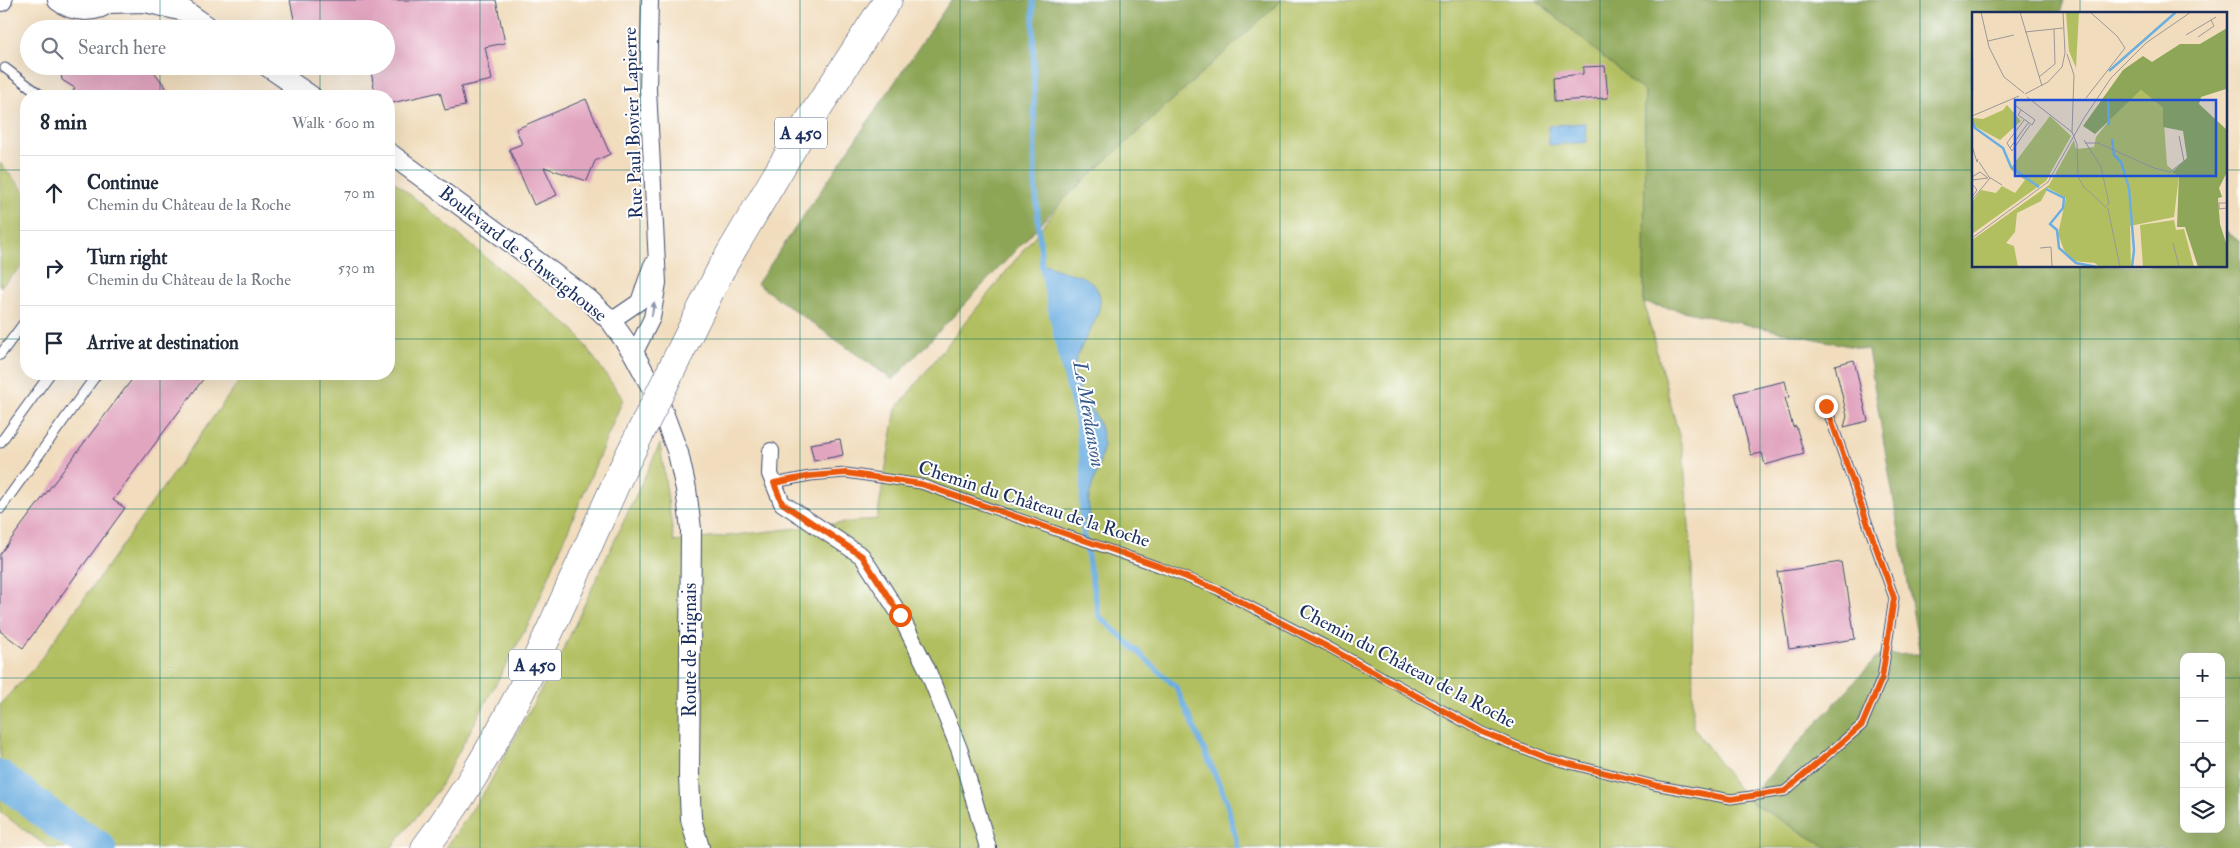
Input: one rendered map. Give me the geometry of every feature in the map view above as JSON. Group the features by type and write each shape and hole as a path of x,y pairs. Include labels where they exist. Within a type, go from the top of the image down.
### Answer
{"highway":[{"name":"A 450","path":"425,848 462,795 514,707 556,621 622,470 721,269 802,132 888,0"}],"main road":[{"path":"59,0 73,8 85,9 97,8 110,1"}],"street":[{"name":"Rue Paul Bovier Lapierre","path":"634,354 652,318 658,283 648,89 650,0"},
{"path":"110,1 179,4 199,20"},
{"path":"275,75 287,89"},
{"name":"Boulevard de Schweighouse","path":"395,156 588,299 611,321 634,354 658,399 678,453"},
{"name":"Rue Paul Bovier Lapierre","path":"611,321 639,302 648,281 656,246"},
{"path":"771,451 770,474 782,503 862,556 900,615 927,669 960,751 988,848"},
{"name":"Route de Brignais","path":"678,453 691,529 689,777 691,819 698,848"}],"lane":[{"path":"5,68 34,90"},
{"path":"0,355 20,328"},
{"path":"0,443 46,380"},
{"path":"0,509 93,380"},
{"name":"Chemin du Château de la Roche","path":"774,483 810,476 846,473 921,484 1159,566 1218,590 1324,645 1482,732 1546,758 1654,785 1731,799 1785,791 1862,725 1882,678 1894,598 1826,406"}],"green space":[{"path":"951,0 1282,0 1065,198 893,380 757,284"},
{"path":"1282,0 1536,0 1645,92 1644,303 1683,451 1692,564 1693,727 1747,800 1828,848 446,848 488,786 563,650 660,444 674,542 877,519 896,409 1065,198"},
{"path":"1536,0 2064,0 2061,12 1972,12 1972,268 2228,268 2228,233 2240,242 2240,848 1828,848 1747,800 1879,655 1920,654 1868,350 1644,303 1645,92"},
{"path":"0,163 20,186 20,269 0,287"},
{"path":"395,182 575,331 623,399 531,619 438,790 391,848 49,848 0,812 0,704 35,667 240,380 395,380"}],"water":[{"path":"1585,123 1587,142 1549,145 1548,126"},
{"path":"1046,264 1088,280 1098,291 1100,299 1096,318 1081,347 1075,365 1077,384 1095,416 1103,442 1101,458 1089,497 1090,516 1085,521 1081,520 1084,473 1077,420 1058,345 1042,267"}],"building":[{"path":"290,0 496,0 505,43 485,47 492,80 461,87 465,106 445,110 440,92 395,102 395,90 376,90 374,88 372,75 395,75 395,20 294,20"},
{"path":"1605,66 1608,98 1555,101 1554,77 1583,74 1583,67"},
{"path":"61,75 157,75 168,90 74,90 75,88 62,80"},
{"path":"586,99 610,154 595,161 587,181 544,167 557,195 534,205 509,149 522,144 516,129"},
{"path":"1854,360 1868,421 1844,427 1847,416 1835,365"},
{"path":"131,380 203,380 113,500 125,508 23,648 0,631 0,554"},
{"path":"1785,381 1789,397 1785,398 1793,427 1796,426 1804,454 1765,465 1762,453 1751,455 1735,393"},
{"path":"840,439 843,455 814,461 810,444"},
{"path":"1841,562 1855,639 1789,649 1777,572"}],"waterway":[{"name":"Le Merdanson","path":"1033,0 1035,182 1042,267 1058,345 1077,420 1084,473 1081,520 1099,616 1176,687 1226,799 1238,848"},
{"path":"0,777 56,821 99,848"}],"route":[{"path":"900,615 862,556 782,503 774,483 810,476 846,473 921,484 1159,566 1218,590 1324,645 1482,732 1546,758 1654,785 1731,799 1785,791 1862,725 1882,678 1894,598 1826,406"}]}
